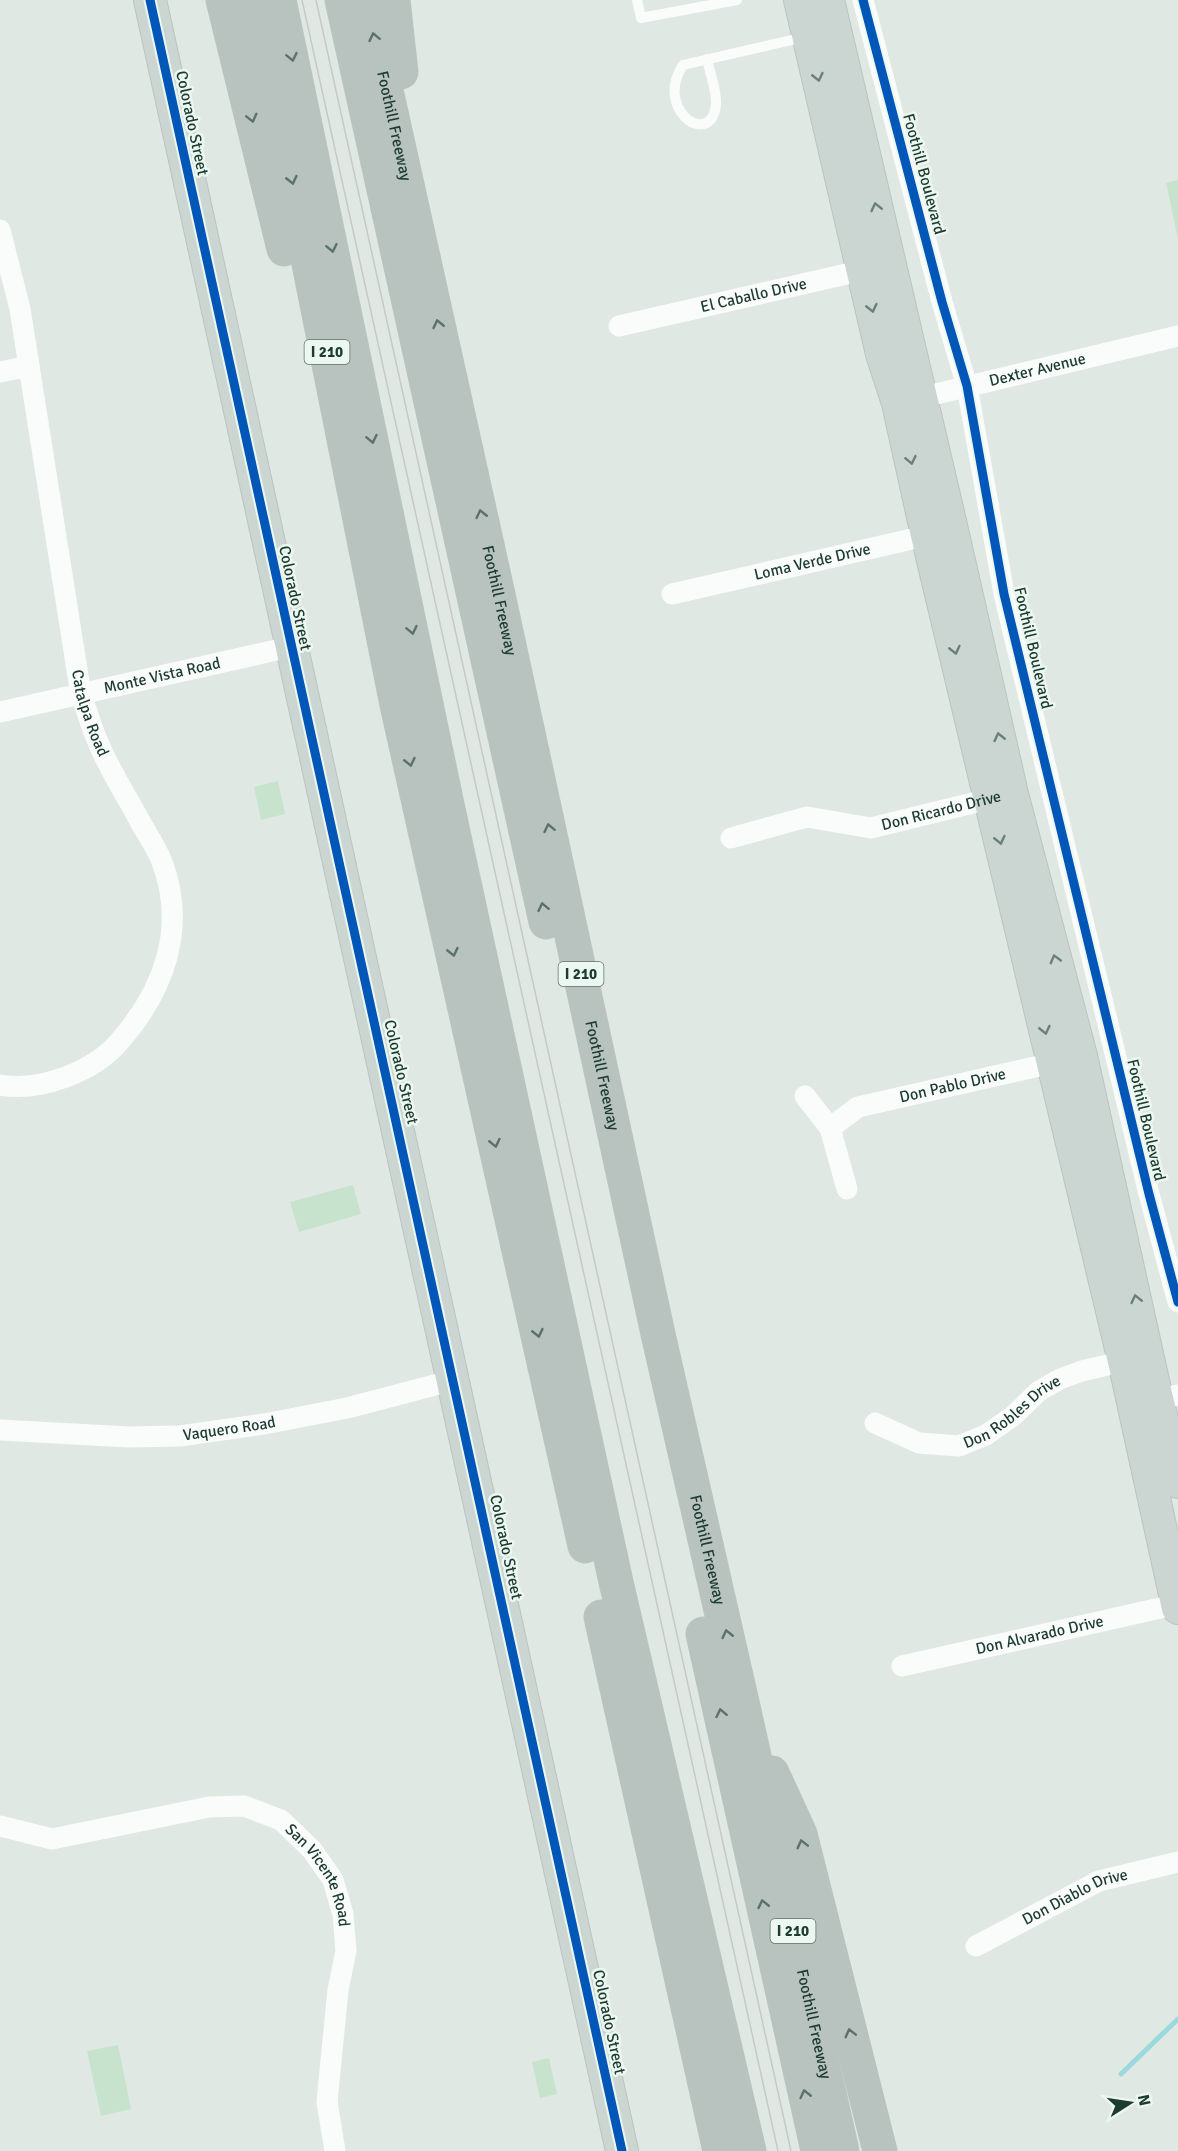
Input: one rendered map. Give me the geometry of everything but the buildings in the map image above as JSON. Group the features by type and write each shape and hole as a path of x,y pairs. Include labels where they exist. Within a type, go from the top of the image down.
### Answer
{"highway":[{"path":"223,0 397,705"},
{"name":"I 210","path":"252,0 294,189 397,705 720,2151"},
{"path":"279,0 448,809 616,1582 749,2151"},
{"path":"342,0 818,2151"},
{"name":"Foothill Freeway","path":"366,0 500,599 658,1334 842,2151"},
{"path":"393,0 418,237"},
{"path":"744,1711 800,1834 880,2151"}],"main road":[{"name":"Colorado Street","path":"150,0 290,647 454,1380 622,2151"},
{"path":"800,0 808,36 876,267"},
{"path":"828,0 876,267 882,354 909,401 1136,1358 1156,1400 1178,1482"},
{"path":"1156,1400 1178,1605"}],"street":[{"name":"Foothill Boulevard","path":"863,0 942,302 967,386 1007,605 1149,1194 1178,1302"},
{"name":"Catalpa Road","path":"0,230 20,309 81,695 98,742 162,862 172,902 171,946 159,986 137,1022 109,1054 76,1074 39,1084 0,1085"},
{"name":"El Caballo Drive","path":"619,326 876,267"},
{"name":"Dexter Avenue","path":"909,401 1178,336"},
{"path":"0,372 29,366"},
{"name":"Loma Verde Drive","path":"672,594 940,532"},
{"name":"Monte Vista Road","path":"0,712 290,647"},
{"name":"Don Ricardo Drive","path":"731,838 807,817 871,828 1001,796"},
{"name":"Don Pablo Drive","path":"830,1128 858,1107 1067,1060"},
{"path":"805,1096 830,1128 847,1189"},
{"name":"Don Robles Drive","path":"875,1424 919,1443 960,1446 986,1435 1013,1416 1039,1391 1060,1379 1082,1371 1136,1358"},
{"name":"Vaquero Road","path":"0,1430 129,1437 180,1436 264,1424 347,1408 454,1380"},
{"name":"Don Alvarado Drive","path":"902,1666 1178,1605"},
{"name":"San Vicente Road","path":"0,1826 52,1839 209,1807 244,1806 281,1820 312,1850 333,1880 343,1914 346,1951 338,1990 327,2102 335,2151"},
{"name":"Don Diablo Drive","path":"976,1946 1099,1881 1178,1862"}],"lane":[{"path":"637,0 641,18 737,0"},
{"path":"707,59 715,97 715,110 710,120 702,124 691,122 681,114 675,100 674,88 677,75 683,65 707,59 808,36"}],"green space":[{"path":"1178,180 1178,239 1166,183"},
{"path":"278,781 285,814 261,820 254,787"},
{"path":"353,1185 361,1214 299,1232 290,1202"},
{"path":"118,2045 131,2109 101,2116 87,2051"},
{"path":"549,2058 557,2094 540,2098 532,2062"}],"waterway":[{"path":"1121,2074 1178,2019"}],"tram line":[{"path":"302,0 778,2151"},
{"path":"316,0 791,2151"}],"cycle path":[{"path":"150,0 622,2151"},
{"path":"863,0 942,302 967,386 1004,594 1149,1194 1178,1302"}]}
